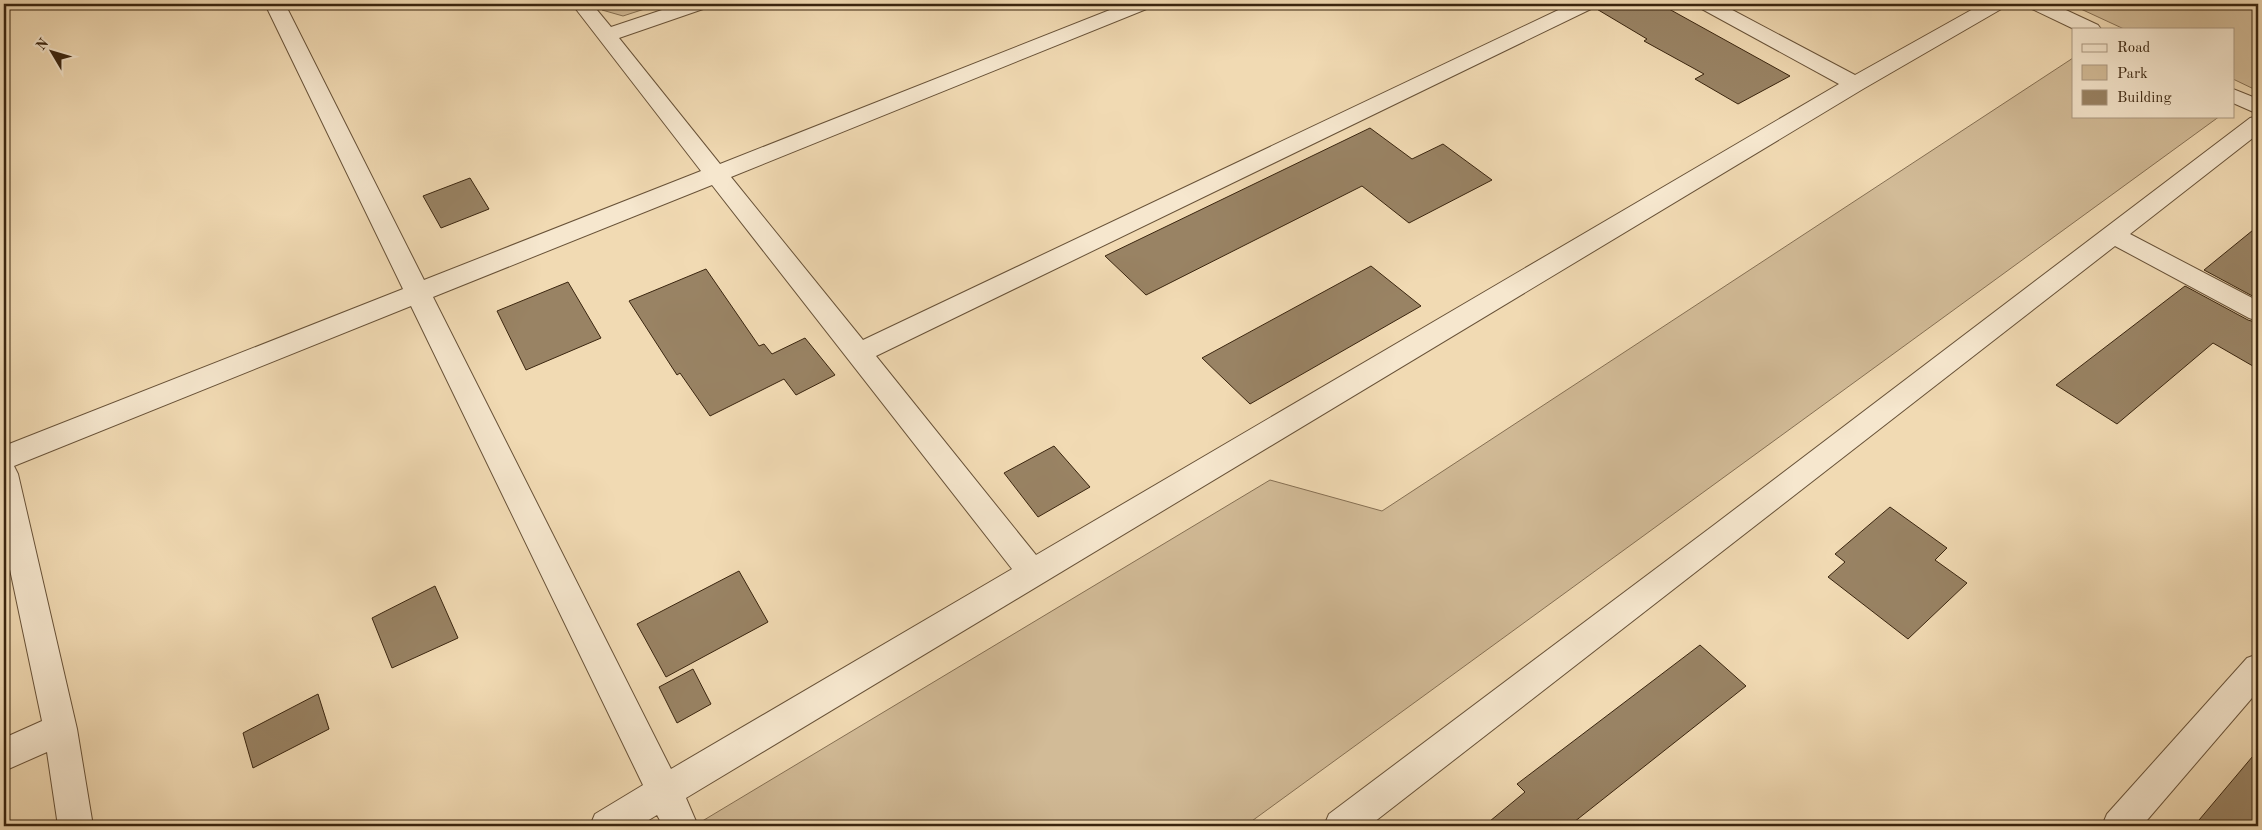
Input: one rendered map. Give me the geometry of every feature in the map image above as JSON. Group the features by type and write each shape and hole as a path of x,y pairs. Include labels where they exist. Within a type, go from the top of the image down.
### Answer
{"street":[{"path":"274,4 681,826"},
{"path":"582,4 714,173 1033,573"},
{"path":"607,35 699,4"},
{"path":"4,458 714,173 1142,4"},
{"path":"859,353 1586,4"},
{"path":"1707,4 1855,84"},
{"path":"607,826 1855,84 1996,4"},
{"path":"2037,4 2089,28"},
{"path":"2234,96 2258,107"},
{"path":"1341,826 2258,123"},
{"path":"2114,235 2258,312"},
{"path":"4,474 60,728 74,826"},
{"path":"2119,826 2258,668"},
{"path":"4,755 60,728"}],"green space":[{"path":"598,4 660,4 623,16 602,10"},
{"path":"2070,4 2258,4 2258,91 2234,79 2234,28 2122,28"},
{"path":"2072,59 2072,118 2217,118 1245,826 694,826 1270,480 1382,511"}],"building":[{"path":"1598,4 1660,4 1790,76 1738,104 1695,79 1704,74 1644,41 1647,39 1595,8"},
{"path":"1370,128 1412,159 1443,144 1492,180 1409,223 1362,186 1146,295 1105,256"},
{"path":"470,178 489,209 441,228 423,196"},
{"path":"2258,226 2258,299 2204,270"},
{"path":"1371,266 1421,306 1250,404 1202,358"},
{"path":"706,269 759,346 764,344 772,354 805,338 835,375 796,395 784,379 710,416 680,373 677,375 629,301"},
{"path":"568,282 601,338 526,370 497,311"},
{"path":"2185,286 2248,320 2258,323 2258,369 2213,343 2117,424 2056,385"},
{"path":"1054,446 1090,487 1038,517 1004,473"},
{"path":"1890,507 1947,548 1935,560 1967,583 1908,639 1828,577 1845,562 1835,554"},
{"path":"739,571 768,622 666,677 637,624"},
{"path":"435,586 458,638 392,668 372,618"},
{"path":"1700,645 1746,686 1569,826 1484,826 1525,792 1517,784"},
{"path":"693,669 711,704 677,723 659,687"},
{"path":"318,694 329,729 253,768 243,733"},
{"path":"2258,750 2258,826 2194,826"}]}
